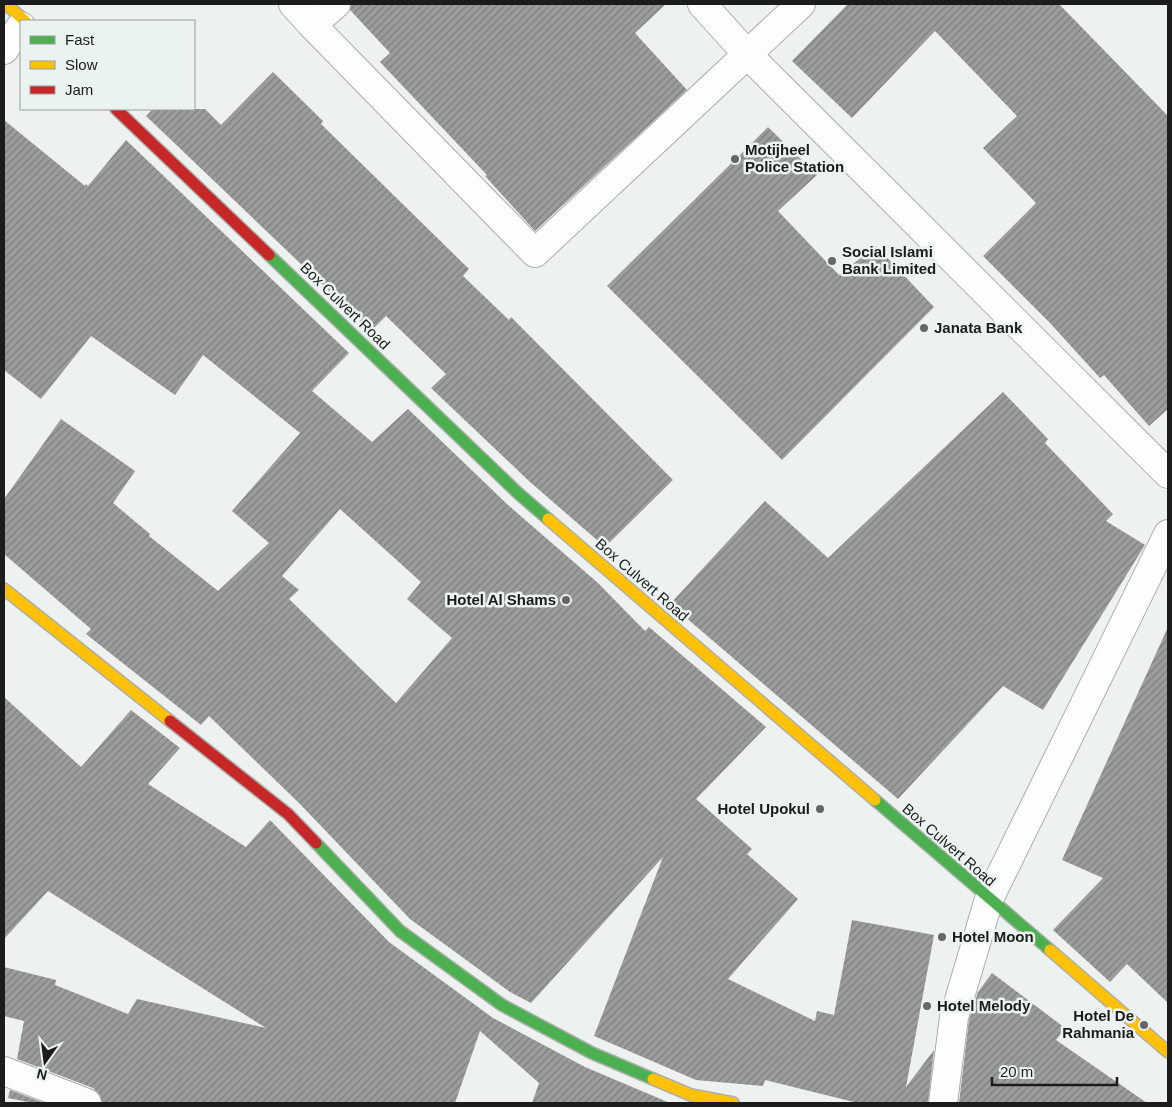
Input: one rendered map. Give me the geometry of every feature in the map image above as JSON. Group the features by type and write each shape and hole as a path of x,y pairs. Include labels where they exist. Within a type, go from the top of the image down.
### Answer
{"street":[{"path":"6,4 24,20"},
{"path":"293,4 535,253 801,4"},
{"path":"312,25 336,4"},
{"path":"702,4 748,55 1168,474"},
{"path":"4,50 20,27"},
{"name":"Box Culvert Road","path":"117,110 520,494 1168,1052"},
{"path":"943,1103 954,1017 989,899 1168,534"},
{"path":"4,589 288,814 400,931 502,1005 592,1053 691,1095 733,1103"},
{"path":"4,1071 87,1103"}],"building":[{"path":"351,4 666,4 635,33 687,90 535,231 485,176 487,175 380,62 390,53 350,10"},
{"path":"848,4 1059,4 1168,116 1168,409 1149,426 1104,375 1100,378 1050,323 983,256 1036,203 983,148 1017,116 935,31 852,118 792,61"},
{"path":"273,72 323,121 321,124 469,269 463,276 509,320 511,317 673,480 605,547 530,482 431,388 446,374 386,316 371,331 146,116 152,110 205,109 221,125"},
{"path":"4,120 85,186 86,184 88,186 126,140 349,353 312,391 372,442 408,409 508,505 598,583 645,631 649,627 766,727 696,799 752,849 747,854 798,899 728,979 815,1021 817,1011 834,1015 852,920 934,935 906,1087 934,1050 928,1103 858,1103 765,1080 763,1086 696,1080 594,1036 663,857 531,1003 510,992 410,919 299,803 209,716 201,725 86,634 91,629 4,554 4,499 61,419 135,471 113,503 150,534 149,536 218,591 269,543 232,511 300,433 203,355 175,395 91,336 41,399 4,370","holes":["340,509 421,582 407,599 452,638 396,703 289,599 299,590 282,576"]},
{"path":"768,127 817,175 778,211 839,275 876,246 934,307 782,460 607,286"},
{"path":"1003,392 1048,439 1045,443 1113,514 1106,521 1145,545 1043,710 1003,686 898,799 670,604 765,501 828,558"},
{"path":"1168,627 1168,1003 1127,964 1110,982 1053,930 1103,878 1062,860"},
{"path":"4,697 81,767 131,710 180,748 148,784 246,847 270,820 389,942 493,1018 585,1067 670,1103 532,1103 539,1083 480,1031 455,1103 102,1103 99,1094 93,1088 17,1059 24,1021 4,1016 4,967 56,980 55,985 128,1014 137,999 266,1028 48,891 4,939"},
{"path":"992,973 1065,1028 1056,1040 1147,1103 959,1103 969,1020 978,992"},
{"path":"10,1090 44,1103 33,1103 8,1098"}],"traffic: fast":[{"path":"269,255 519,494 548,519"},
{"path":"875,800 1050,950"},
{"path":"316,843 400,931 502,1005 592,1053 653,1079"}],"traffic: slow":[{"path":"6,4 24,20"},
{"path":"548,519 875,800"},
{"path":"4,589 170,721"},
{"path":"1050,950 1168,1052"},
{"path":"653,1079 691,1095 733,1103"}],"traffic: jam":[{"path":"117,110 269,255"},
{"path":"170,721 288,814 316,843"}],"place":[{"name":"Motijheel Police Station","path":"735,159"},
{"name":"Social Islami Bank Limited","path":"832,261"},
{"name":"Janata Bank","path":"924,328"},
{"name":"Hotel Al Shams","path":"566,600"},
{"name":"Hotel Upokul","path":"820,809"},
{"name":"Hotel Moon","path":"942,937"},
{"name":"Hotel Melody","path":"927,1006"},
{"name":"Hotel De Rahmania","path":"1144,1025"}]}
